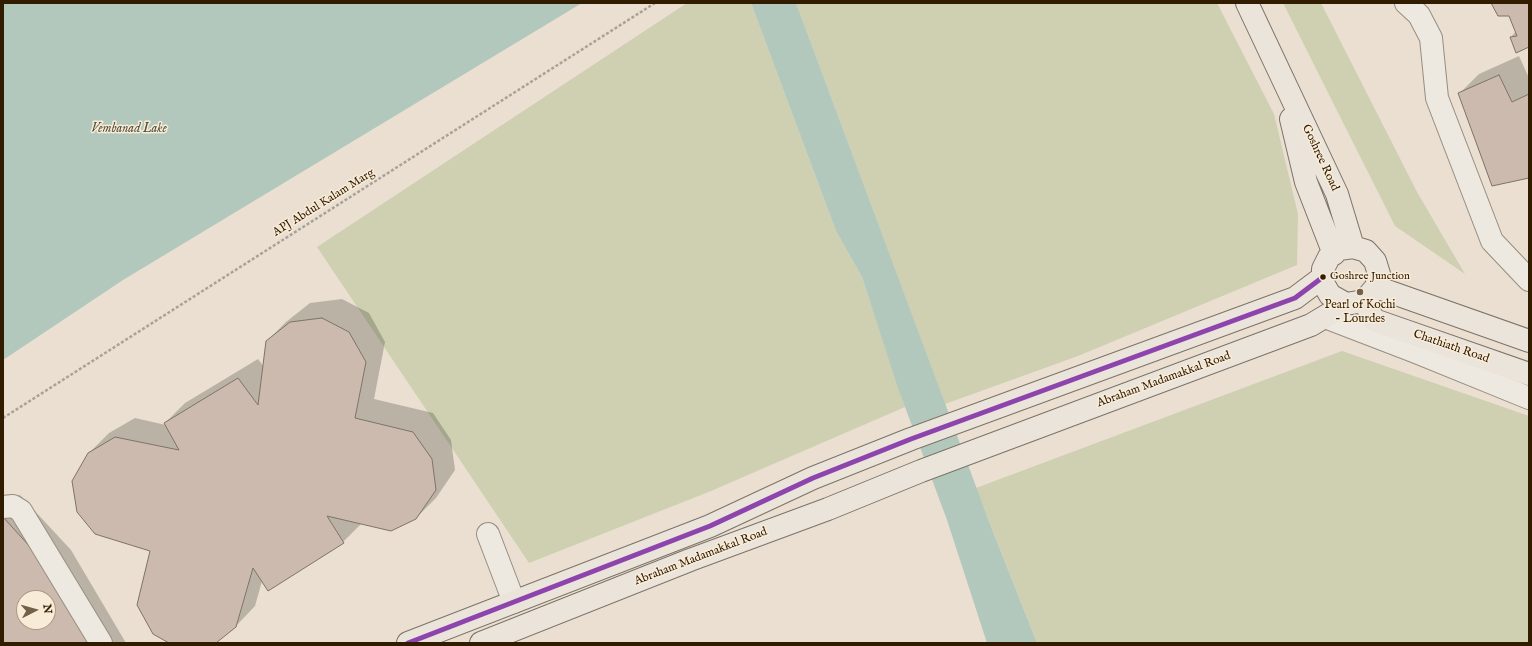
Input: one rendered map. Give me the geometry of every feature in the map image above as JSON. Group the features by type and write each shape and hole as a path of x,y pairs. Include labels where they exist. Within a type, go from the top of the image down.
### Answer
{"main road":[{"name":"Goshree Road","path":"1247,3 1337,194 1343,250"},
{"path":"1362,297 1379,274 1375,261 1366,251 1343,250 1329,257 1323,270 1323,283 1330,294 1362,297 1529,340"},
{"path":"408,643 710,526 813,478 911,439 1295,298 1324,277"},
{"name":"Abraham Madamakkal Road","path":"481,643 690,560 828,509 920,470 1311,325 1362,297"},
{"name":"Chathiath Road","path":"1362,297 1374,320 1529,374"}],"lane":[{"path":"1406,3 1419,15 1431,38 1437,98 1492,241 1529,280"},
{"path":"1325,317 1529,398"},
{"path":"3,507 13,506 22,511 101,643"},
{"path":"488,534 514,602"}],"path":[{"name":"APJ Abdul Kalam Marg","path":"3,418 655,3"}],"shaded area":[{"path":"687,3 751,3 836,231 862,277 905,407 711,491 529,563 317,247"},
{"path":"796,3 1217,3 1274,114 1298,214 1297,265 1078,356 945,404"},
{"path":"1283,3 1321,3 1417,192 1465,274 1395,226"},
{"path":"1342,351 1529,416 1529,643 1037,643 976,488"}],"water":[{"name":"Vembanad Lake","path":"3,3 582,3 123,280 3,360"},
{"path":"751,3 796,3 990,524 1037,643 987,643 947,520 898,388 862,277 836,231"}],"building":[{"path":"1491,3 1529,3 1529,47 1516,53 1510,37 1517,36 1509,16 1498,16"},
{"path":"1499,75 1512,102 1529,94 1529,178 1492,186 1458,93"},
{"path":"322,318 349,332 366,362 355,418 413,432 432,459 436,490 416,519 391,531 327,516 344,543 268,591 253,568 236,627 216,643 169,643 153,634 137,605 150,551 95,534 77,512 72,481 88,453 115,437 179,450 164,423 238,378 258,405 266,341 290,322"},
{"path":"3,517 51,570 95,643 3,643"}],"transit line":[{"path":"408,643 710,526 813,478 911,439 1295,298 1323,277"}],"place":[{"name":"Goshree Junction","path":"1323,277"},
{"name":"Pearl of Kochi - Lourdes","path":"1360,292"}]}
